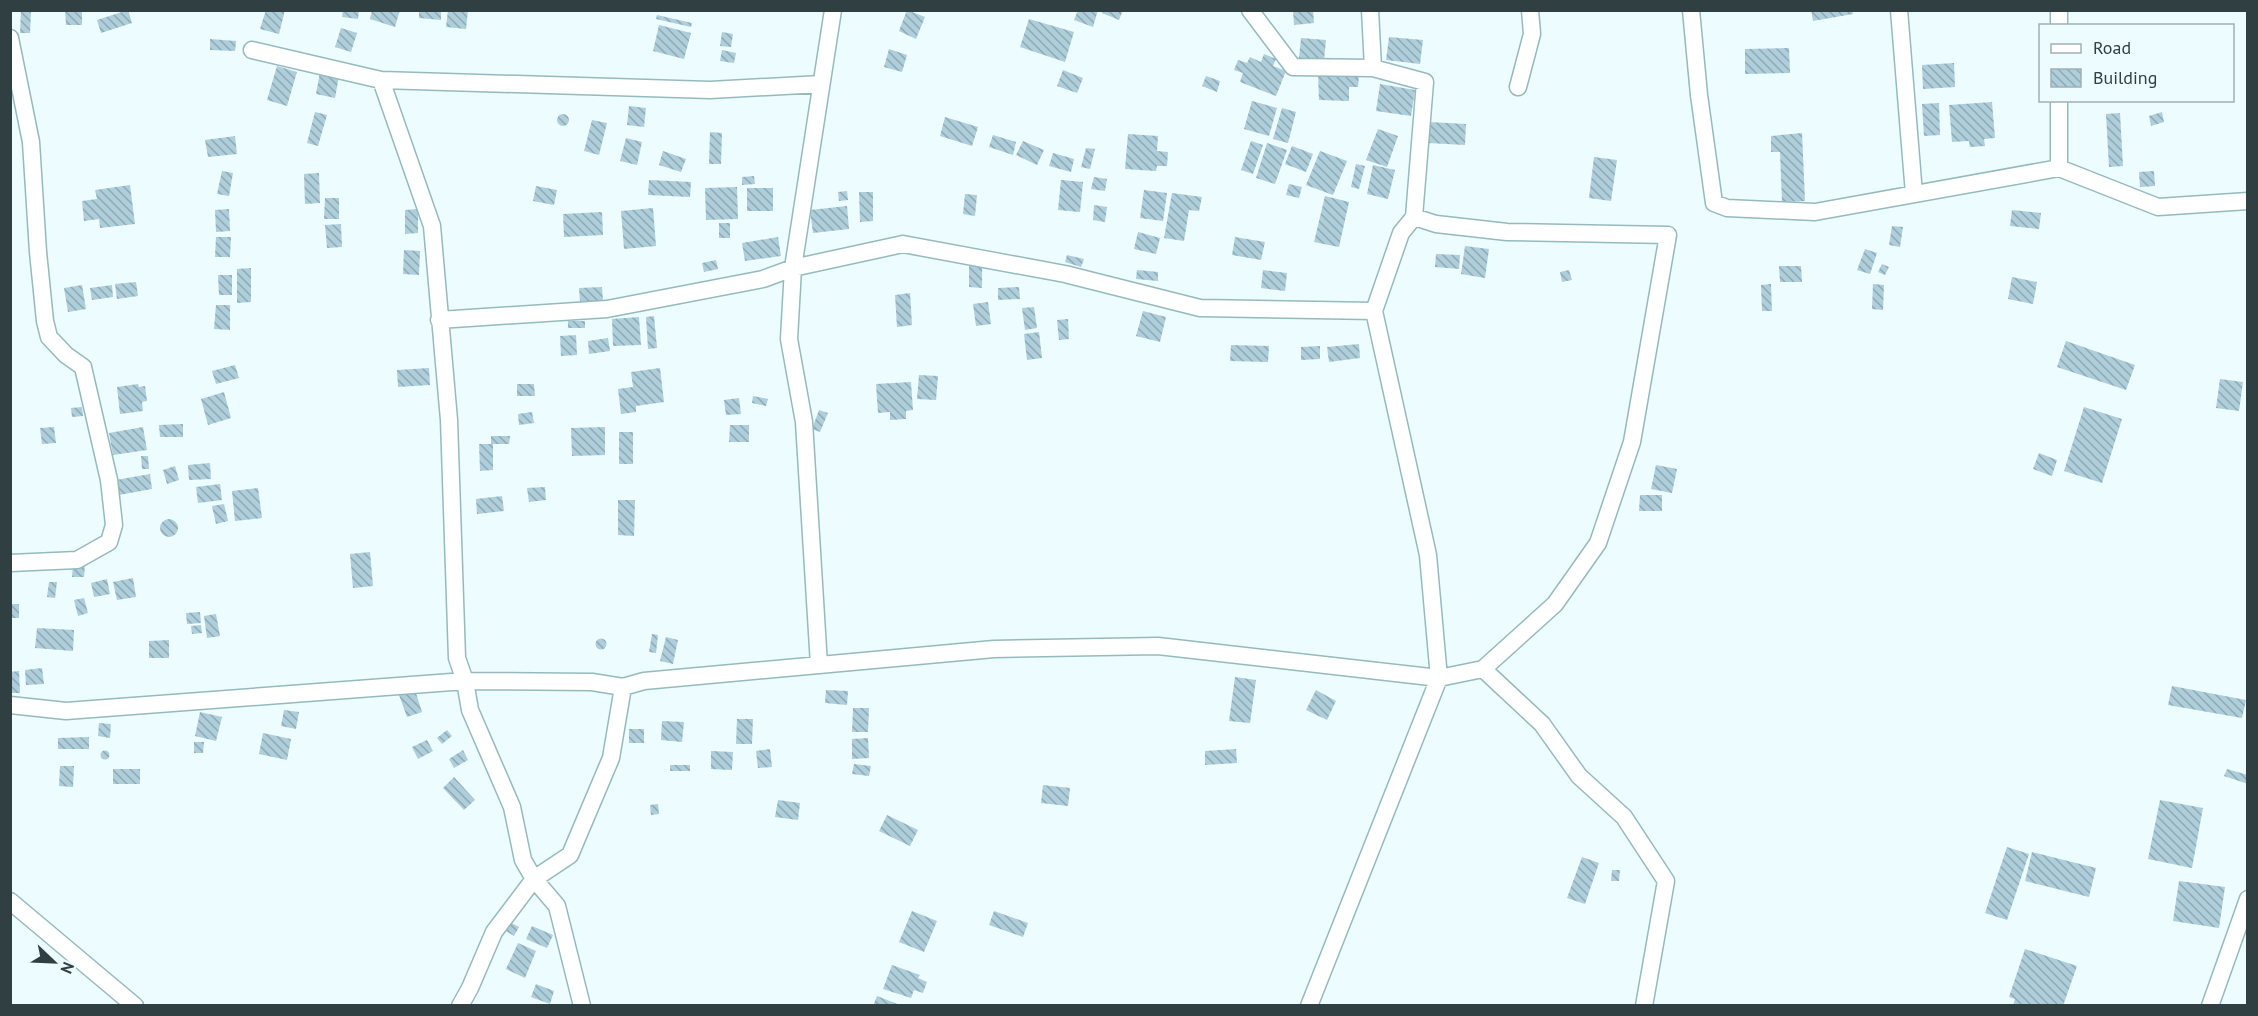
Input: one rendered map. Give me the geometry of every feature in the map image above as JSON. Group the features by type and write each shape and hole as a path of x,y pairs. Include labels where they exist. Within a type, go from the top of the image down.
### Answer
{"street":[{"path":"819,665 804,422 789,339 794,268 833,10"},
{"path":"1250,10 1293,67 1373,68 1425,82 1414,217 1401,233 1374,311 1428,555 1439,678 1309,1005"},
{"path":"1370,10 1373,68"},
{"path":"1518,87 1532,34 1530,10"},
{"path":"1691,10 1699,95 1714,203 1727,208 1815,212 2059,168 2158,207 2247,201"},
{"path":"1899,10 1914,194"},
{"path":"10,38 31,142 45,321 49,337 66,355 83,367 109,480 114,525 108,542 77,560 10,563"},
{"path":"252,50 381,80 710,90 821,84"},
{"path":"381,80 432,226 449,420 457,658 465,681 470,710 512,807 523,860 534,879 557,906 582,1005"},
{"path":"2059,102 2059,168"},
{"path":"10,705 66,711 465,681 592,682 623,687 644,681 994,649 1158,646 1439,678 1483,669 1555,604 1598,543 1632,442 1668,235 1507,232 1436,224 1414,217"},
{"path":"439,320 607,309 764,279 794,268 903,244 1065,274 1200,308 1374,311"},
{"path":"1483,669 1542,724 1579,776 1624,817 1666,881 1644,1005"},
{"path":"460,1005 470,988 494,932 534,879 570,855 611,758 623,687"},
{"path":"2210,1005 2247,899"},
{"path":"10,901 135,1005"}],"building":[{"path":"21,10 31,11 30,33 20,33"},
{"path":"65,10 82,10 82,25 66,25"},
{"path":"128,10 132,23 101,33 97,20"},
{"path":"266,10 285,10 279,34 260,29"},
{"path":"343,10 359,10 358,19 342,17"},
{"path":"372,10 400,10 395,27 370,19"},
{"path":"419,10 441,10 441,20 419,18"},
{"path":"448,10 468,10 466,29 446,27"},
{"path":"907,10 925,17 916,39 899,31"},
{"path":"1078,10 1098,10 1093,27 1074,20"},
{"path":"1103,10 1123,10 1119,20 1102,13"},
{"path":"1293,10 1313,10 1314,23 1294,25"},
{"path":"1811,10 1852,10 1853,14 1813,21"},
{"path":"657,15 692,23 691,27 656,19"},
{"path":"1029,19 1074,32 1065,62 1020,47"},
{"path":"659,25 691,33 684,59 653,51"},
{"path":"341,28 357,33 351,52 335,47"},
{"path":"722,32 733,34 731,47 720,46"},
{"path":"1389,37 1423,40 1420,64 1386,60"},
{"path":"1301,38 1326,40 1324,60 1299,58"},
{"path":"210,39 236,41 235,51 210,50"},
{"path":"1789,48 1790,73 1745,74 1745,49"},
{"path":"889,49 907,55 902,72 884,67"},
{"path":"722,50 736,53 734,63 720,61"},
{"path":"1264,54 1276,59 1273,66 1286,71 1276,96 1240,82 1243,73 1234,70 1238,60 1247,63 1250,57 1261,62"},
{"path":"1954,63 1955,87 1923,89 1922,65"},
{"path":"277,66 297,72 287,106 267,100"},
{"path":"1063,70 1083,78 1077,93 1057,86"},
{"path":"320,72 339,76 335,98 316,94"},
{"path":"1318,74 1359,75 1358,87 1349,87 1349,101 1319,100"},
{"path":"1206,76 1220,81 1217,92 1202,86"},
{"path":"1380,84 1415,90 1411,116 1376,111"},
{"path":"1252,101 1277,108 1269,136 1244,129"},
{"path":"1992,102 1995,138 1984,139 1985,146 1970,147 1969,141 1952,142 1949,105"},
{"path":"1939,103 1940,135 1924,136 1922,104"},
{"path":"629,106 646,108 644,127 627,125"},
{"path":"1282,108 1296,112 1288,143 1273,139"},
{"path":"315,112 327,115 318,146 307,143"},
{"path":"2162,112 2164,122 2151,126 2149,116"},
{"path":"2120,113 2123,166 2109,167 2106,114"},
{"path":"565,114 569,120 565,126 561,126 557,118"},
{"path":"945,117 978,127 972,146 940,136"},
{"path":"592,120 607,123 599,155 584,151"},
{"path":"1429,122 1466,124 1465,145 1428,143"},
{"path":"1378,129 1398,136 1387,167 1366,160"},
{"path":"710,132 722,133 721,164 709,164"},
{"path":"1802,133 1805,201 1782,202 1780,152 1771,152 1771,136"},
{"path":"1128,134 1158,136 1157,151 1168,152 1167,166 1157,166 1156,171 1125,169"},
{"path":"993,135 1016,142 1013,155 989,147"},
{"path":"235,136 237,154 208,157 205,140"},
{"path":"626,138 642,142 637,165 620,161"},
{"path":"1023,141 1044,150 1037,165 1016,155"},
{"path":"1251,141 1263,145 1253,174 1241,170"},
{"path":"1267,143 1287,150 1275,184 1256,178"},
{"path":"1292,146 1313,154 1306,172 1285,164"},
{"path":"1086,148 1095,149 1090,169 1081,167"},
{"path":"663,151 686,159 681,172 659,165"},
{"path":"1320,151 1347,161 1333,195 1306,185"},
{"path":"1053,153 1074,159 1071,172 1049,166"},
{"path":"1594,157 1617,160 1611,201 1589,198"},
{"path":"1356,164 1365,166 1359,189 1351,187"},
{"path":"1373,165 1395,170 1388,199 1367,194"},
{"path":"222,171 233,173 229,196 217,194"},
{"path":"2154,171 2155,186 2140,187 2139,172"},
{"path":"319,173 320,203 305,204 304,174"},
{"path":"754,176 755,184 742,185 742,177"},
{"path":"1094,177 1107,179 1105,191 1091,189"},
{"path":"649,180 691,182 690,197 648,195"},
{"path":"1061,180 1083,182 1080,212 1058,210"},
{"path":"1289,184 1302,187 1299,198 1286,195"},
{"path":"130,185 135,224 100,228 99,219 84,221 82,201 97,199 95,190"},
{"path":"536,186 557,190 554,205 533,201"},
{"path":"737,187 738,219 706,220 705,188"},
{"path":"747,188 773,188 773,211 747,211"},
{"path":"1144,190 1167,193 1163,221 1140,218"},
{"path":"847,191 848,200 839,201 838,192"},
{"path":"859,192 873,192 873,221 860,222"},
{"path":"1172,193 1202,197 1199,211 1189,210 1184,241 1164,238"},
{"path":"965,194 977,195 975,216 963,214"},
{"path":"1325,196 1349,202 1339,247 1314,242"},
{"path":"325,198 339,198 339,219 324,219"},
{"path":"1094,205 1107,207 1105,222 1093,220"},
{"path":"847,206 849,229 813,233 810,210"},
{"path":"653,208 656,246 624,249 621,211"},
{"path":"229,209 230,231 216,232 215,210"},
{"path":"418,209 418,233 405,234 405,210"},
{"path":"2012,210 2041,213 2039,229 2010,226"},
{"path":"602,212 603,235 564,237 563,214"},
{"path":"719,223 730,223 730,238 719,238"},
{"path":"341,224 342,247 327,248 325,225"},
{"path":"1892,226 1903,227 1900,247 1889,245"},
{"path":"1138,232 1160,238 1156,254 1134,249"},
{"path":"216,237 231,237 230,257 215,257"},
{"path":"778,237 781,256 745,261 742,243"},
{"path":"1235,237 1265,242 1261,260 1232,255"},
{"path":"1465,246 1489,249 1485,278 1461,274"},
{"path":"1865,249 1877,253 1870,274 1857,270"},
{"path":"404,250 420,251 419,275 403,274"},
{"path":"1436,254 1460,255 1459,269 1435,267"},
{"path":"1067,255 1084,259 1081,267 1065,262"},
{"path":"716,260 718,269 704,272 702,263"},
{"path":"1882,264 1889,267 1885,275 1878,272"},
{"path":"969,266 982,266 982,288 969,287"},
{"path":"1779,266 1801,266 1802,282 1780,282"},
{"path":"251,268 251,302 237,303 237,269"},
{"path":"1137,270 1158,272 1158,281 1136,279"},
{"path":"1263,270 1287,273 1285,291 1261,288"},
{"path":"1569,270 1572,280 1562,282 1560,272"},
{"path":"218,275 232,275 232,295 219,295"},
{"path":"2012,277 2037,282 2033,304 2008,299"},
{"path":"136,282 138,296 117,299 115,284"},
{"path":"1771,284 1772,311 1762,311 1761,285"},
{"path":"1873,284 1884,285 1883,310 1872,309"},
{"path":"82,285 86,309 68,312 64,288"},
{"path":"112,285 113,297 92,300 90,288"},
{"path":"602,287 603,301 580,302 579,288"},
{"path":"1019,287 1020,299 998,300 998,288"},
{"path":"910,293 912,325 897,327 895,295"},
{"path":"988,302 991,324 976,326 973,304"},
{"path":"216,305 230,305 230,330 214,329"},
{"path":"1034,307 1037,328 1025,330 1022,308"},
{"path":"1143,311 1166,317 1160,342 1136,336"},
{"path":"654,316 657,348 648,349 646,317"},
{"path":"639,317 641,345 613,346 612,319"},
{"path":"1068,319 1069,339 1059,340 1057,320"},
{"path":"568,321 585,321 585,328 568,328"},
{"path":"1039,332 1042,358 1027,360 1024,334"},
{"path":"576,335 577,355 561,356 560,336"},
{"path":"608,338 610,351 589,354 588,341"},
{"path":"2066,341 2135,365 2126,390 2057,367"},
{"path":"1359,344 1360,358 1329,362 1327,347"},
{"path":"1231,345 1269,346 1268,362 1230,361"},
{"path":"1320,346 1320,359 1301,360 1301,347"},
{"path":"235,365 239,378 216,384 212,371"},
{"path":"429,368 430,385 398,387 397,370"},
{"path":"660,368 664,402 636,406 636,412 621,414 618,389 633,387 631,372"},
{"path":"919,375 938,376 936,400 917,399"},
{"path":"2220,379 2243,382 2239,411 2216,408"},
{"path":"911,382 913,410 906,411 906,419 890,420 890,412 878,413 876,384"},
{"path":"138,384 139,387 145,386 147,401 142,402 143,411 120,414 117,387"},
{"path":"517,384 534,384 535,396 517,396"},
{"path":"224,392 231,418 208,425 201,399"},
{"path":"753,396 768,399 766,406 752,403"},
{"path":"739,398 741,414 726,415 724,400"},
{"path":"82,407 83,416 72,417 71,408"},
{"path":"2084,407 2122,419 2102,483 2064,471"},
{"path":"819,410 828,413 820,432 812,429"},
{"path":"532,412 534,423 519,425 518,414"},
{"path":"183,424 183,437 160,437 159,425"},
{"path":"730,425 749,425 749,442 729,442"},
{"path":"54,427 56,443 42,444 40,428"},
{"path":"143,427 147,450 113,455 109,433"},
{"path":"605,427 605,455 572,456 571,428"},
{"path":"619,432 633,432 633,464 619,464"},
{"path":"491,436 510,436 509,444 491,444"},
{"path":"479,444 493,444 493,470 480,471"},
{"path":"2039,453 2057,460 2052,476 2033,469"},
{"path":"141,456 148,456 149,469 142,469"},
{"path":"210,463 211,479 189,480 188,465"},
{"path":"1656,465 1677,469 1672,493 1651,489"},
{"path":"175,466 179,480 167,484 163,470"},
{"path":"150,474 152,489 119,495 116,480"},
{"path":"220,484 222,500 198,503 196,487"},
{"path":"545,487 546,500 529,502 527,488"},
{"path":"258,488 262,518 235,521 232,491"},
{"path":"1640,495 1662,495 1662,511 1639,511"},
{"path":"502,496 504,511 477,514 476,499"},
{"path":"618,500 635,500 634,536 618,535"},
{"path":"224,504 228,521 216,524 212,506"},
{"path":"165,519 173,519 178,524 176,535 165,537 160,532 160,524"},
{"path":"370,552 373,586 353,588 350,554"},
{"path":"73,564 85,565 84,577 72,577"},
{"path":"133,578 136,597 117,600 113,582"},
{"path":"107,579 110,594 94,597 91,583"},
{"path":"49,582 57,582 55,598 47,597"},
{"path":"84,598 88,613 78,616 74,600"},
{"path":"10,604 19,604 19,618 10,618"},
{"path":"200,612 201,623 187,624 186,613"},
{"path":"216,614 220,636 207,638 204,616"},
{"path":"201,625 202,633 192,634 191,626"},
{"path":"37,628 74,630 73,651 35,648"},
{"path":"652,634 658,635 656,653 649,652"},
{"path":"666,637 678,640 673,664 660,661"},
{"path":"601,638 607,644 601,650 595,644"},
{"path":"169,640 169,658 149,658 149,641"},
{"path":"42,668 44,684 26,685 25,670"},
{"path":"19,671 20,693 10,693 10,672"},
{"path":"1235,677 1256,680 1250,723 1229,721"},
{"path":"2172,686 2246,700 2242,718 2168,705"},
{"path":"415,690 422,712 407,717 399,695"},
{"path":"826,690 848,691 847,705 825,703"},
{"path":"1316,690 1336,701 1327,720 1306,710"},
{"path":"853,708 869,708 868,732 852,732"},
{"path":"284,710 299,712 296,729 281,726"},
{"path":"200,712 222,717 216,741 195,736"},
{"path":"737,719 753,719 752,744 736,744"},
{"path":"662,721 684,722 682,742 661,740"},
{"path":"99,723 111,724 110,738 98,736"},
{"path":"629,729 644,729 644,743 629,743"},
{"path":"447,730 452,736 442,744 437,738"},
{"path":"263,733 291,739 287,760 259,754"},
{"path":"89,737 89,749 58,749 58,738"},
{"path":"868,738 869,758 852,759 852,739"},
{"path":"427,740 433,751 418,759 412,747"},
{"path":"194,742 204,742 203,753 194,753"},
{"path":"770,749 772,767 758,768 756,751"},
{"path":"1236,749 1237,763 1205,765 1205,751"},
{"path":"105,750 110,755 105,760 100,755"},
{"path":"463,750 468,760 454,768 449,759"},
{"path":"711,751 733,752 732,770 711,769"},
{"path":"854,764 871,766 869,776 852,774"},
{"path":"670,765 690,765 690,771 670,771"},
{"path":"60,766 74,766 73,787 59,786"},
{"path":"113,769 140,769 140,784 113,784"},
{"path":"2227,769 2248,775 2248,784 2224,776"},
{"path":"454,777 475,800 464,810 443,788"},
{"path":"1043,785 1070,788 1068,806 1041,803"},
{"path":"778,800 800,803 798,820 775,817"},
{"path":"2160,800 2203,808 2192,868 2148,859"},
{"path":"658,804 659,814 651,815 650,805"},
{"path":"887,815 918,830 910,846 879,831"},
{"path":"2007,847 2029,854 2007,920 1985,913"},
{"path":"2032,852 2096,868 2089,897 2025,881"},
{"path":"1582,857 1599,863 1585,904 1567,898"},
{"path":"1612,870 1620,870 1619,881 1611,881"},
{"path":"2179,881 2225,887 2219,928 2173,921"},
{"path":"912,911 937,921 924,952 899,942"},
{"path":"994,911 1028,923 1023,937 989,925"},
{"path":"506,920 519,927 514,936 501,928"},
{"path":"532,926 553,935 547,948 526,939"},
{"path":"518,943 536,951 525,978 506,969"},
{"path":"2025,949 2077,966 2063,1006 2013,1006 2015,999 2009,997"},
{"path":"892,965 920,975 918,978 927,982 923,993 914,990 911,998 883,989"},
{"path":"536,984 554,991 550,1004 531,997"},
{"path":"877,996 900,1005 900,1006 873,1006"}]}
